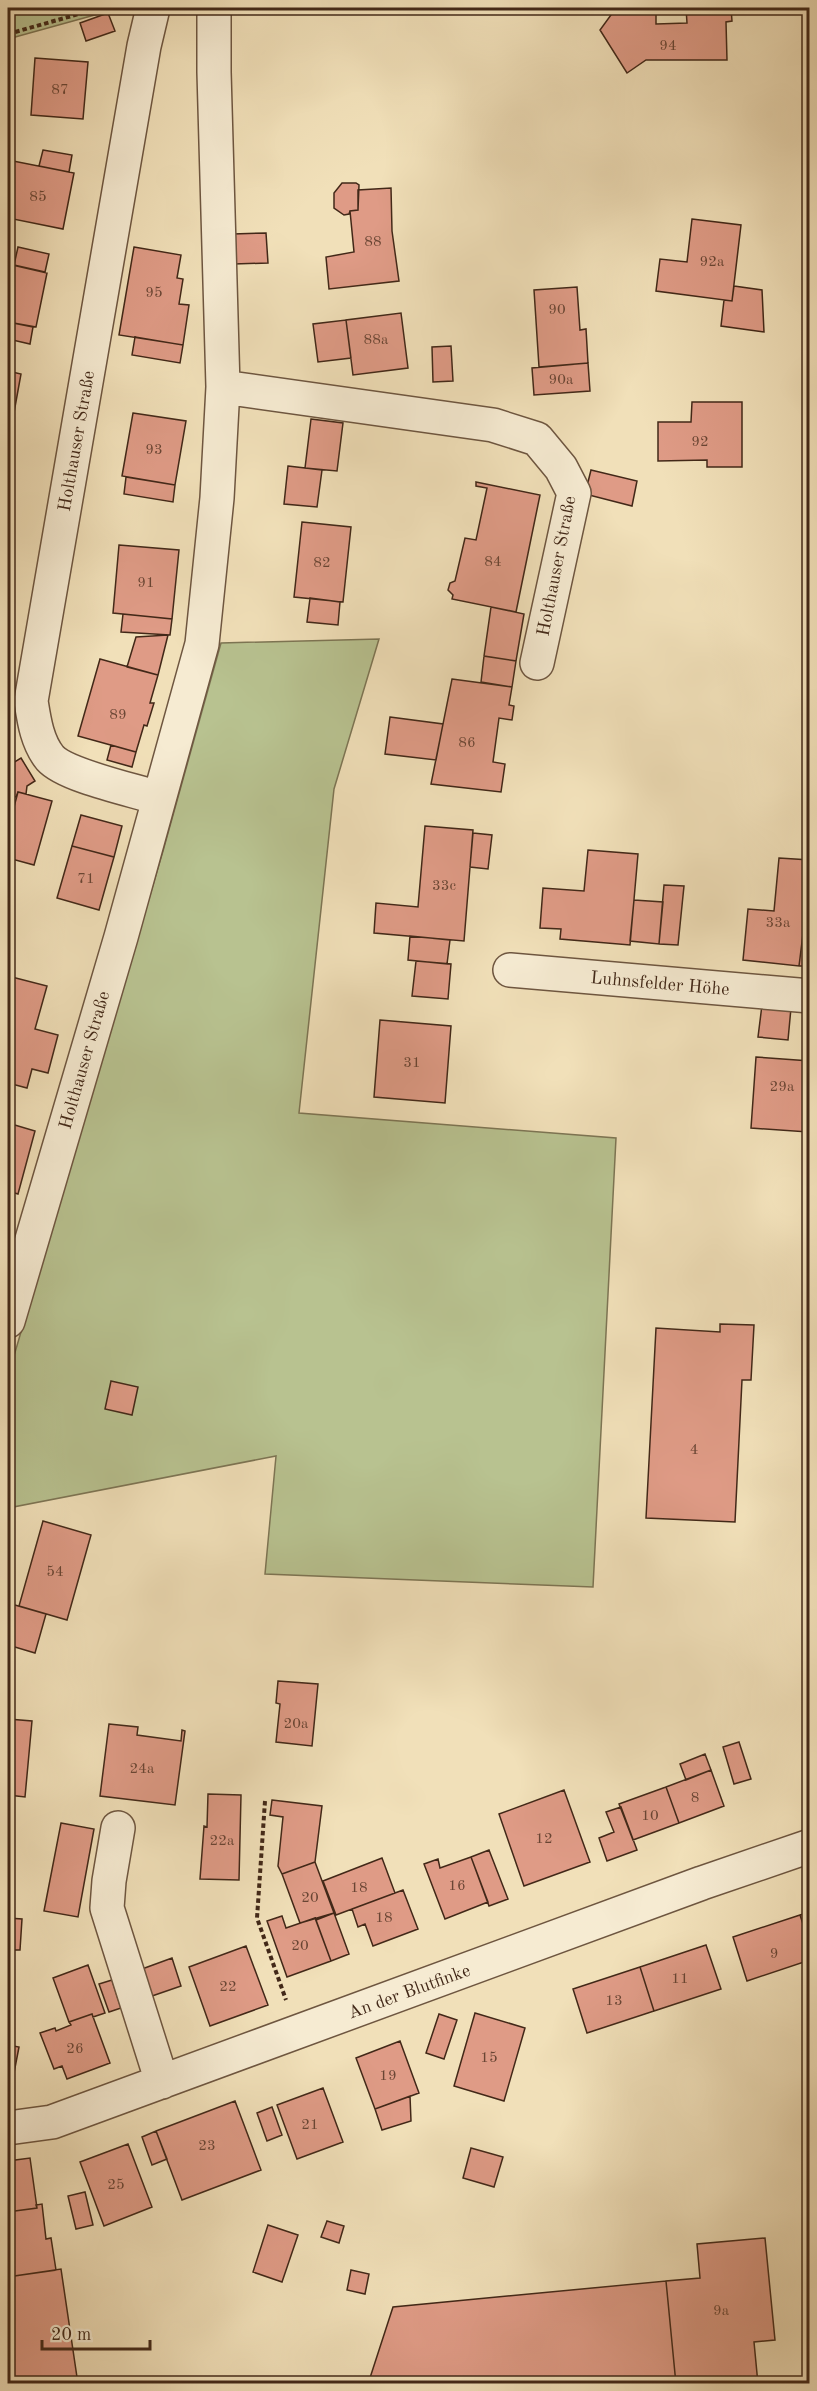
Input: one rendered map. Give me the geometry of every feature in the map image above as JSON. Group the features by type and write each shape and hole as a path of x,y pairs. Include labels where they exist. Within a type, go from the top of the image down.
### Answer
{"street":[{"name":"Holthauser Straße","path":"153,8 142,58 31,701 35,728 51,759 75,773 158,798"},
{"name":"Holthauser Straße","path":"8,1321 121,937 202,644 217,498 223,387 214,8"},
{"name":"Holthauser Straße","path":"223,387 493,426 537,439 561,468 574,493 537,663"},
{"name":"Luhnsfelder Höhe","path":"510,970 810,996"},
{"path":"118,1828 107,1908 162,2082"},
{"name":"An der Blutfinke","path":"8,2128 52,2122 691,1887 810,1846"}],"path":[{"path":"8,34 100,8"},
{"path":"265,1801 256,1918 297,2032"}],"green space":[{"path":"8,8 120,8 8,39"},
{"path":"379,639 334,789 299,1113 616,1138 593,1587 265,1574 276,1456 8,1508 8,1376 163,851 221,643"}],"building":[{"path":"616,8 656,8 656,24 687,23 686,8 731,8 732,21 726,22 727,60 646,60 627,73 600,30"},
{"path":"108,13 115,31 86,41 80,23"},
{"path":"35,58 88,62 83,119 31,115"},
{"path":"43,150 72,155 69,172 39,166"},
{"path":"8,160 74,173 63,229 8,218"},
{"path":"342,183 359,185 358,210 344,215 334,208 334,193"},
{"path":"391,188 392,231 399,281 329,289 326,257 354,252 350,211 358,210 358,190"},
{"path":"692,219 741,225 732,301 656,291 660,259 687,262"},
{"path":"266,233 268,263 234,264 233,234"},
{"path":"18,247 49,254 45,272 14,265"},
{"path":"134,247 181,255 177,278 183,279 179,304 189,305 183,345 119,335"},
{"path":"8,264 47,273 36,327 8,322"},
{"path":"734,286 762,290 764,332 721,326 724,300 732,301"},
{"path":"577,287 580,330 586,329 588,363 539,367 534,290"},
{"path":"401,313 408,368 353,375 346,320"},
{"path":"346,320 351,358 318,362 313,324"},
{"path":"8,322 33,327 30,344 8,339"},
{"path":"135,337 183,345 180,363 132,355"},
{"path":"451,346 453,381 433,382 432,347"},
{"path":"588,363 590,391 534,395 532,368"},
{"path":"8,371 21,374 11,429 8,428"},
{"path":"692,402 742,402 742,467 707,467 707,460 658,461 658,422 691,422"},
{"path":"133,413 186,421 175,485 122,476"},
{"path":"311,419 343,423 337,471 305,468"},
{"path":"288,466 322,470 317,507 284,504"},
{"path":"591,470 637,481 632,506 585,494"},
{"path":"126,477 175,485 173,502 124,494"},
{"path":"476,482 540,495 516,612 452,599 453,595 448,590 450,583 455,581 465,538 476,540 487,488 476,486"},
{"path":"302,522 351,527 343,602 294,597"},
{"path":"119,545 179,550 172,619 113,613"},
{"path":"310,598 340,602 338,625 307,622"},
{"path":"491,607 524,614 516,661 484,656"},
{"path":"123,614 172,619 170,635 121,632"},
{"path":"168,635 158,675 127,667 136,637"},
{"path":"484,656 516,661 512,687 481,682"},
{"path":"100,659 158,675 150,703 154,703 147,726 144,725 136,752 78,736"},
{"path":"807,664 810,664 810,700 803,699"},
{"path":"452,679 512,687 509,705 514,706 512,720 499,718 493,762 505,764 501,792 431,784"},
{"path":"390,717 443,724 436,760 385,754"},
{"path":"111,745 136,752 132,767 107,760"},
{"path":"21,758 35,781 27,786 26,794 18,792 16,797 8,795 8,766"},
{"path":"18,792 52,801 34,865 8,858 8,829"},
{"path":"81,815 122,826 114,857 72,846"},
{"path":"425,826 473,830 464,941 374,933 376,903 418,907"},
{"path":"473,833 492,835 488,869 470,867"},
{"path":"72,846 114,857 99,910 57,898"},
{"path":"588,850 638,854 630,945 560,939 561,929 540,928 543,888 584,891"},
{"path":"779,858 810,860 810,934 803,934 799,966 743,960 748,909 774,911"},
{"path":"664,885 684,886 678,945 659,944"},
{"path":"634,900 663,902 659,944 630,941"},
{"path":"803,934 810,934 810,966 799,966"},
{"path":"410,936 450,940 447,964 408,960"},
{"path":"416,961 451,964 448,999 412,996"},
{"path":"8,976 47,986 35,1029 58,1035 48,1073 32,1069 27,1088 8,1083"},
{"path":"762,1005 791,1008 788,1040 758,1037"},
{"path":"380,1020 451,1026 445,1103 374,1097"},
{"path":"756,1057 810,1061 808,1132 751,1128"},
{"path":"8,1123 35,1131 18,1194 8,1191"},
{"path":"720,1324 754,1325 751,1380 742,1380 735,1522 646,1518 656,1328 720,1332"},
{"path":"111,1381 138,1387 132,1415 105,1409"},
{"path":"43,1521 91,1535 67,1620 19,1606"},
{"path":"8,1603 46,1614 35,1653 8,1645"},
{"path":"278,1681 318,1684 312,1746 276,1742 280,1704 276,1703"},
{"path":"8,1719 32,1721 25,1797 8,1795"},
{"path":"109,1724 138,1727 137,1735 181,1741 182,1730 185,1731 175,1805 100,1796"},
{"path":"739,1742 751,1779 734,1784 723,1747"},
{"path":"705,1754 711,1770 686,1780 680,1764"},
{"path":"711,1770 724,1806 679,1823 666,1787"},
{"path":"666,1787 679,1823 633,1840 619,1804"},
{"path":"564,1790 590,1862 524,1886 499,1814"},
{"path":"208,1794 241,1795 239,1880 200,1879 204,1826 207,1827"},
{"path":"272,1800 322,1806 315,1862 282,1874 278,1866 283,1817 270,1815"},
{"path":"621,1807 637,1850 607,1861 599,1838 614,1832 606,1812"},
{"path":"61,1823 94,1829 78,1917 44,1911"},
{"path":"489,1850 508,1899 489,1906 471,1857"},
{"path":"471,1857 488,1902 445,1919 424,1864 438,1859 440,1868"},
{"path":"382,1858 395,1893 336,1915 323,1881"},
{"path":"315,1862 334,1913 300,1923 282,1874"},
{"path":"403,1890 418,1929 373,1946 365,1924 358,1927 352,1909"},
{"path":"810,1912 810,1945 800,1915"},
{"path":"334,1913 349,1954 331,1961 316,1920"},
{"path":"800,1915 810,1945 810,1960 747,1981 733,1937"},
{"path":"282,1916 286,1928 315,1918 331,1961 287,1977 267,1921"},
{"path":"8,1918 22,1919 20,1950 13,1950 10,2004 8,2004"},
{"path":"706,1945 721,1989 654,2011 640,1967"},
{"path":"246,1946 268,2005 210,2026 189,1967"},
{"path":"172,1958 181,1986 152,1996 142,1969"},
{"path":"88,1965 105,2013 93,2017 92,2014 69,2022 53,1978"},
{"path":"640,1967 654,2011 587,2033 573,1989"},
{"path":"112,1980 121,2008 109,2012 99,1984"},
{"path":"475,2013 525,2028 504,2101 454,2086"},
{"path":"92,2014 110,2063 67,2079 62,2066 54,2069 40,2033 55,2028 56,2031 71,2025 69,2022"},
{"path":"439,2014 457,2020 444,2059 426,2053"},
{"path":"400,2041 419,2093 375,2109 356,2058"},
{"path":"8,2045 19,2047 13,2078 8,2077"},
{"path":"323,2088 343,2142 297,2159 277,2105"},
{"path":"410,2096 411,2121 382,2130 375,2109"},
{"path":"235,2101 261,2170 182,2200 156,2131"},
{"path":"272,2107 282,2135 267,2141 257,2113"},
{"path":"156,2131 167,2159 152,2165 142,2137"},
{"path":"128,2144 152,2207 104,2226 80,2162"},
{"path":"471,2148 503,2157 494,2187 463,2178"},
{"path":"30,2158 37,2208 8,2212 8,2161"},
{"path":"85,2192 93,2225 76,2229 68,2196"},
{"path":"42,2204 46,2239 51,2238 56,2270 8,2277 8,2212 37,2208 36,2205"},
{"path":"327,2221 344,2226 339,2243 321,2237"},
{"path":"268,2225 298,2235 282,2282 253,2272"},
{"path":"765,2238 775,2340 754,2342 758,2384 676,2384 666,2281 700,2278 697,2244"},
{"path":"61,2269 78,2384 8,2384 8,2277"},
{"path":"351,2270 369,2274 365,2294 347,2290"},
{"path":"666,2281 676,2384 368,2384 393,2307"}]}
